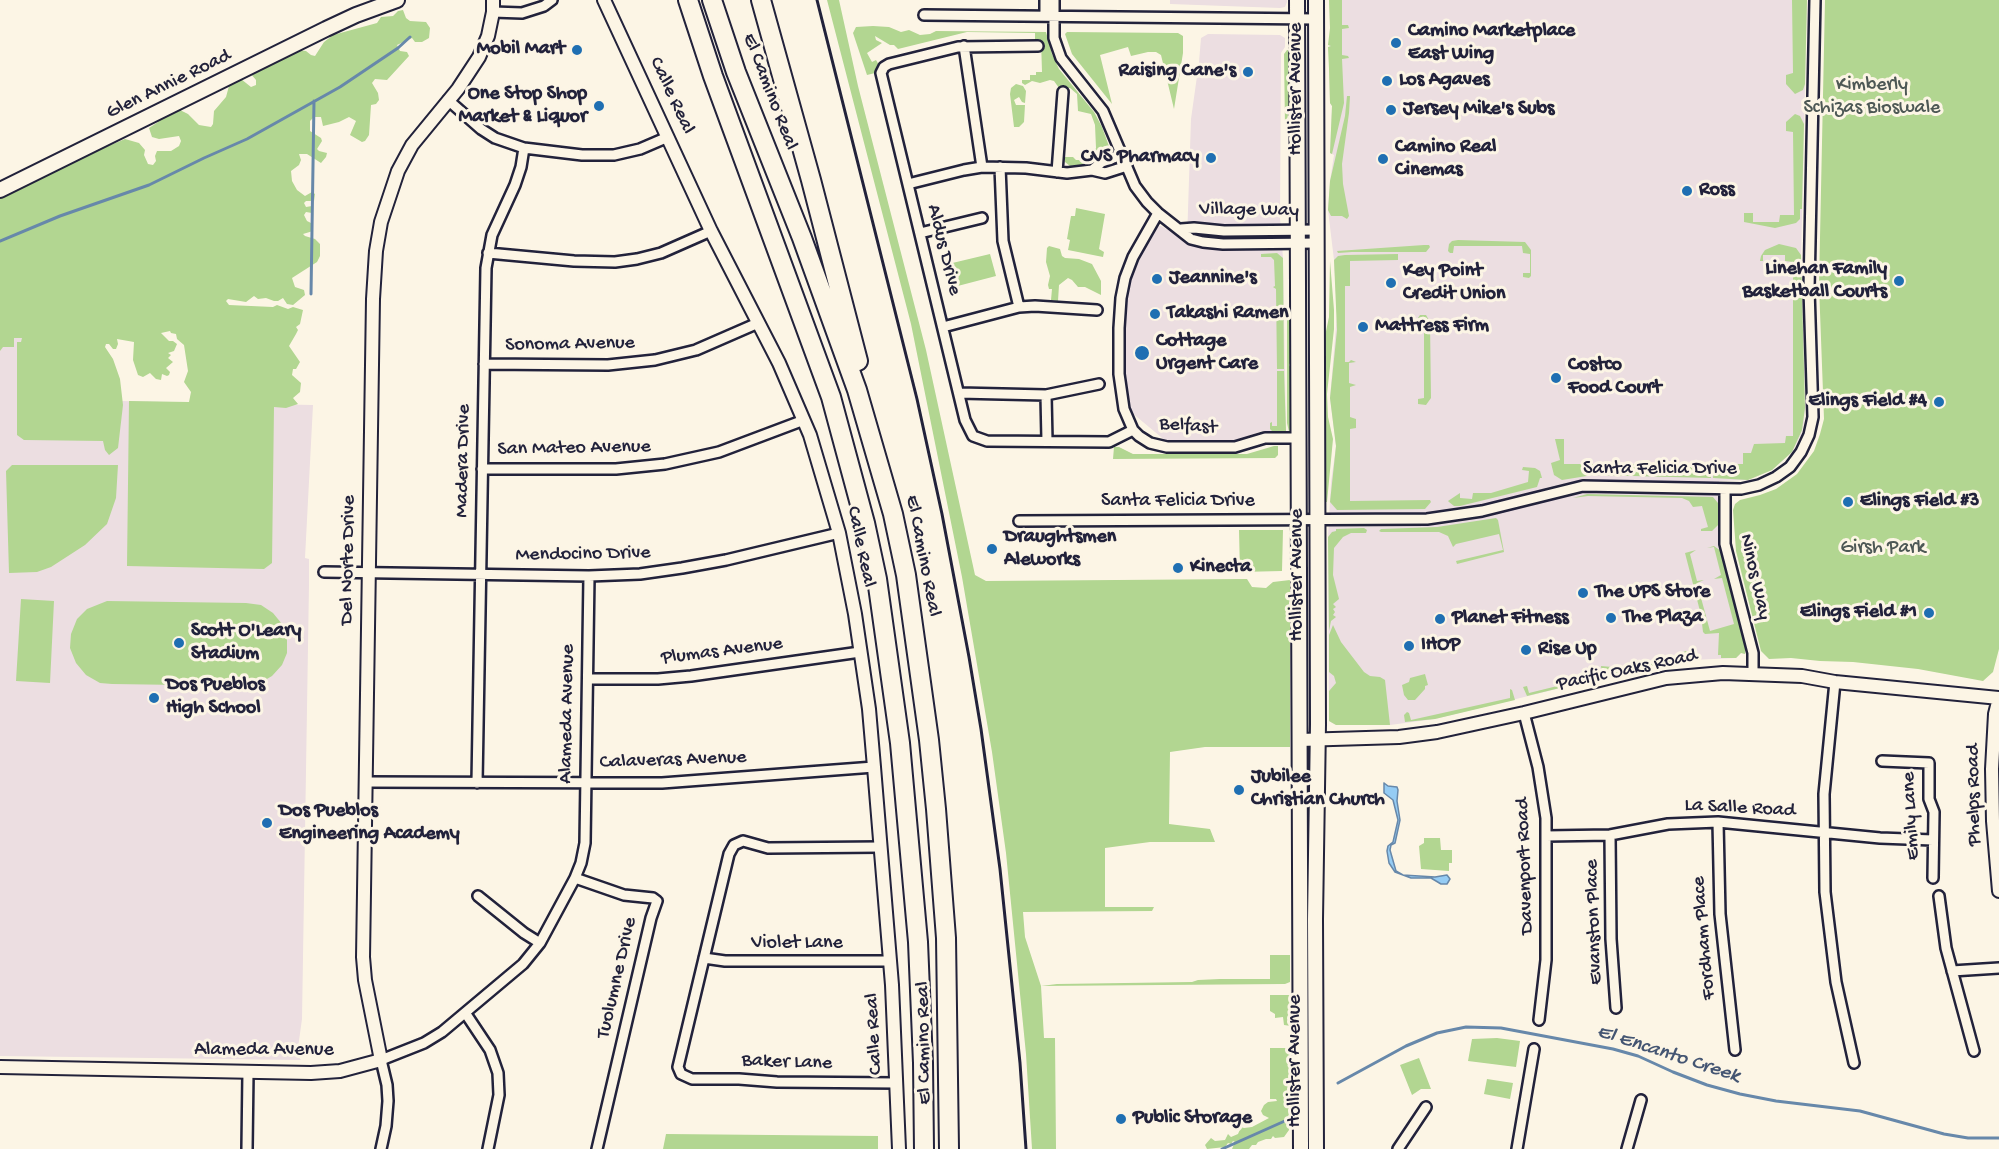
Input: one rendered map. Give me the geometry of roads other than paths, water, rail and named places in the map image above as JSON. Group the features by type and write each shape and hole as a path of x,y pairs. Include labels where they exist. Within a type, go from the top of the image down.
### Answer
{"highway":[{"path":"683,0 713,75"},
{"name":"El Camino Real","path":"688,0 713,75 831,397 865,523 877,579 900,743 918,942 924,1149"},
{"name":"El Camino Real","path":"712,0 736,72 818,281 857,390 893,514 906,575 929,740 936,809 945,938 948,1149"},
{"path":"761,0 859,364 879,463"}],"main road":[{"name":"Glen Annie Road","path":"356,15 376,0"},
{"name":"Glen Annie Road","path":"0,190 356,15 397,0"},
{"name":"Hollister Avenue","path":"1297,0 1301,1149"},
{"name":"Hollister Avenue","path":"1316,0 1318,236 1316,1149"}],"street":[{"path":"493,6 522,13 537,9 552,0"},
{"name":"Calle Real","path":"604,0 711,231 779,363 804,420 824,477 839,532 869,709 890,961 899,1149"},
{"path":"1045,0 1049,16"},
{"path":"1049,16 1054,0"},
{"name":"Santa Felicia Drive","path":"1019,521 1441,518 1482,511 1583,486 1741,489 1759,485 1783,472 1801,452 1812,426 1814,406 1809,289 1815,0"},
{"name":"Del Norte Drive","path":"381,1149 386,1126 387,1085 363,968 373,299 377,242 386,203 398,171 412,145 468,76 479,57 488,36 493,6"},
{"path":"924,15 1316,20"},
{"name":"Village Way","path":"1049,16 1057,49 1065,64 1103,111 1140,194 1158,213 1191,239 1210,243 1318,236"},
{"path":"982,167 964,46 1038,46"},
{"name":"Aldus Drive","path":"964,46 886,65 881,77 968,429 973,436"},
{"path":"1057,172 1063,92"},
{"path":"448,100 481,129 495,138 524,148 582,155 614,155 640,149 668,137"},
{"name":"Madera Drive","path":"477,783 485,284 488,254 495,228 518,177 524,148"},
{"path":"1092,170 1102,162 1122,155"},
{"path":"908,184 982,167 1057,172 1092,170 1105,173 1127,166"},
{"path":"1000,167 1003,241 1019,307"},
{"path":"1133,430 1124,410 1119,374 1121,298 1133,257 1158,213"},
{"path":"920,233 982,218"},
{"path":"488,254 615,262 661,253 711,231"},
{"path":"943,327 1019,307 1097,310"},
{"name":"Sonoma Avenue","path":"484,364 608,365 655,360 696,350 758,322"},
{"path":"959,393 1046,394 1099,384"},
{"path":"1046,394 1047,441"},
{"name":"San Mateo Avenue","path":"482,469 616,469 665,464 719,452 804,420"},
{"name":"Belfast","path":"973,436 987,441 1112,441 1133,430 1150,443 1167,447 1238,447 1265,438 1300,438"},
{"name":"Ninos Way","path":"1725,489 1725,544 1753,653 1753,673"},
{"name":"Mendocino Drive","path":"324,572 589,576 640,574 754,554 839,532"},
{"name":"Alameda Avenue","path":"0,1067 326,1072 351,1069 424,1043 466,1014 523,964 540,943 575,878 585,848 589,576"},
{"name":"Plumas Avenue","path":"588,679 658,679 690,676 860,652"},
{"name":"Pacific Oaks Road","path":"1300,740 1399,737 1460,728 1666,678 1723,673 1802,676 1836,682 1999,698"},
{"path":"1836,682 1827,763 1823,832 1825,892 1830,945 1840,1008 1854,1063"},
{"name":"Phelps Road","path":"1999,698 1995,716 1992,769 1993,821 1999,891"},
{"name":"Davenport Road","path":"1524,713 1539,774 1546,836 1546,960 1539,1020"},
{"name":"Emily Lane","path":"1882,761 1929,763 1929,799 1934,812 1933,878"},
{"name":"Calaveras Avenue","path":"366,782 662,783 874,767"},
{"name":"La Salle Road","path":"1546,836 1610,835 1668,824 1718,822 1899,839 1934,840"},
{"name":"Fordham Place","path":"1718,822 1719,914 1735,1050"},
{"name":"Evanston Place","path":"1610,835 1612,950 1616,1008"},
{"path":"704,958 729,854 738,842 749,841 768,848 881,848"},
{"name":"Tuolumne Drive","path":"575,878 624,895 657,900 597,1149"},
{"path":"478,896 540,943"},
{"path":"1939,896 1946,948 1974,1051"},
{"name":"Violet Lane","path":"704,958 725,962 890,961"},
{"name":"Baker Lane","path":"704,958 678,1061 679,1071 685,1077 784,1082 897,1083"},
{"path":"1952,971 1999,968"},
{"path":"466,1014 490,1050 498,1073 500,1095 488,1149"},
{"path":"1517,1149 1534,1049"},
{"path":"247,1149 248,1072"},
{"path":"1627,1149 1641,1100"},
{"path":"1398,1149 1426,1107"}],"water":[{"path":"1384,783 1397,787 1398,790 1400,820 1395,843 1391,845 1390,850 1396,871 1403,875 1395,872 1389,863 1387,851 1388,846 1393,842 1398,820 1393,800 1384,793"},
{"path":"1403,875 1435,877 1447,875 1450,879 1447,884 1441,884 1431,878 1411,878"}],"waterway":[{"path":"0,241 60,216 149,185 247,139 340,87 398,48 410,37"},
{"path":"311,294 314,101"},
{"name":"El Encanto Creek","path":"1338,1083 1406,1046 1437,1033 1466,1027 1501,1028 1613,1049 1638,1056 1707,1085 1740,1094 1776,1101 1860,1111 1944,1134 1968,1138 1999,1138"},
{"name":"El Encanto Creek","path":"1222,1149 1287,1120"}],"railway":[{"path":"817,0 917,399 969,657 1000,869 1020,1063 1026,1149"}],"place":[{"name":"Camino Marketplace East Wing","path":"1396,43"},
{"name":"Mobil Mart","path":"577,50"},
{"name":"Raising Cane's","path":"1248,72"},
{"name":"Los Agaves","path":"1387,81"},
{"name":"One Stop Shop Market & Liquor","path":"599,106"},
{"name":"Jersey Mike's Subs","path":"1391,110"},
{"name":"CVS Pharmacy","path":"1211,158"},
{"name":"Camino Real Cinemas","path":"1383,159"},
{"name":"Ross","path":"1687,191"},
{"name":"Jeannine's","path":"1157,279"},
{"name":"Linehan Family Basketball Courts","path":"1899,281"},
{"name":"Key Point Credit Union","path":"1391,283"},
{"name":"Takashi Ramen","path":"1155,314"},
{"name":"Mattress Firm","path":"1363,327"},
{"name":"Cottage Urgent Care","path":"1142,353"},
{"name":"Costco Food Court","path":"1556,378"},
{"name":"Elings Field #4","path":"1939,402"},
{"name":"Elings Field #3","path":"1848,502"},
{"name":"Draughtsmen Aleworks","path":"992,549"},
{"name":"Kinecta","path":"1178,568"},
{"name":"The UPS Store","path":"1583,593"},
{"name":"Elings Field #1","path":"1929,613"},
{"name":"The Plaza","path":"1611,618"},
{"name":"Planet Fitness","path":"1440,619"},
{"name":"Scott O'Leary Stadium","path":"179,643"},
{"name":"IHOP","path":"1409,646"},
{"name":"Rise Up","path":"1526,650"},
{"name":"Dos Pueblos High School","path":"154,698"},
{"name":"Jubilee Christian Church","path":"1239,790"},
{"name":"Dos Pueblos Engineering Academy","path":"267,823"},
{"name":"Public Storage","path":"1121,1119"}],"park label":[{"name":"Kimberly Schizas Bioswale","path":"1872,98"},
{"name":"Girsh Park","path":"1883,549"}]}
